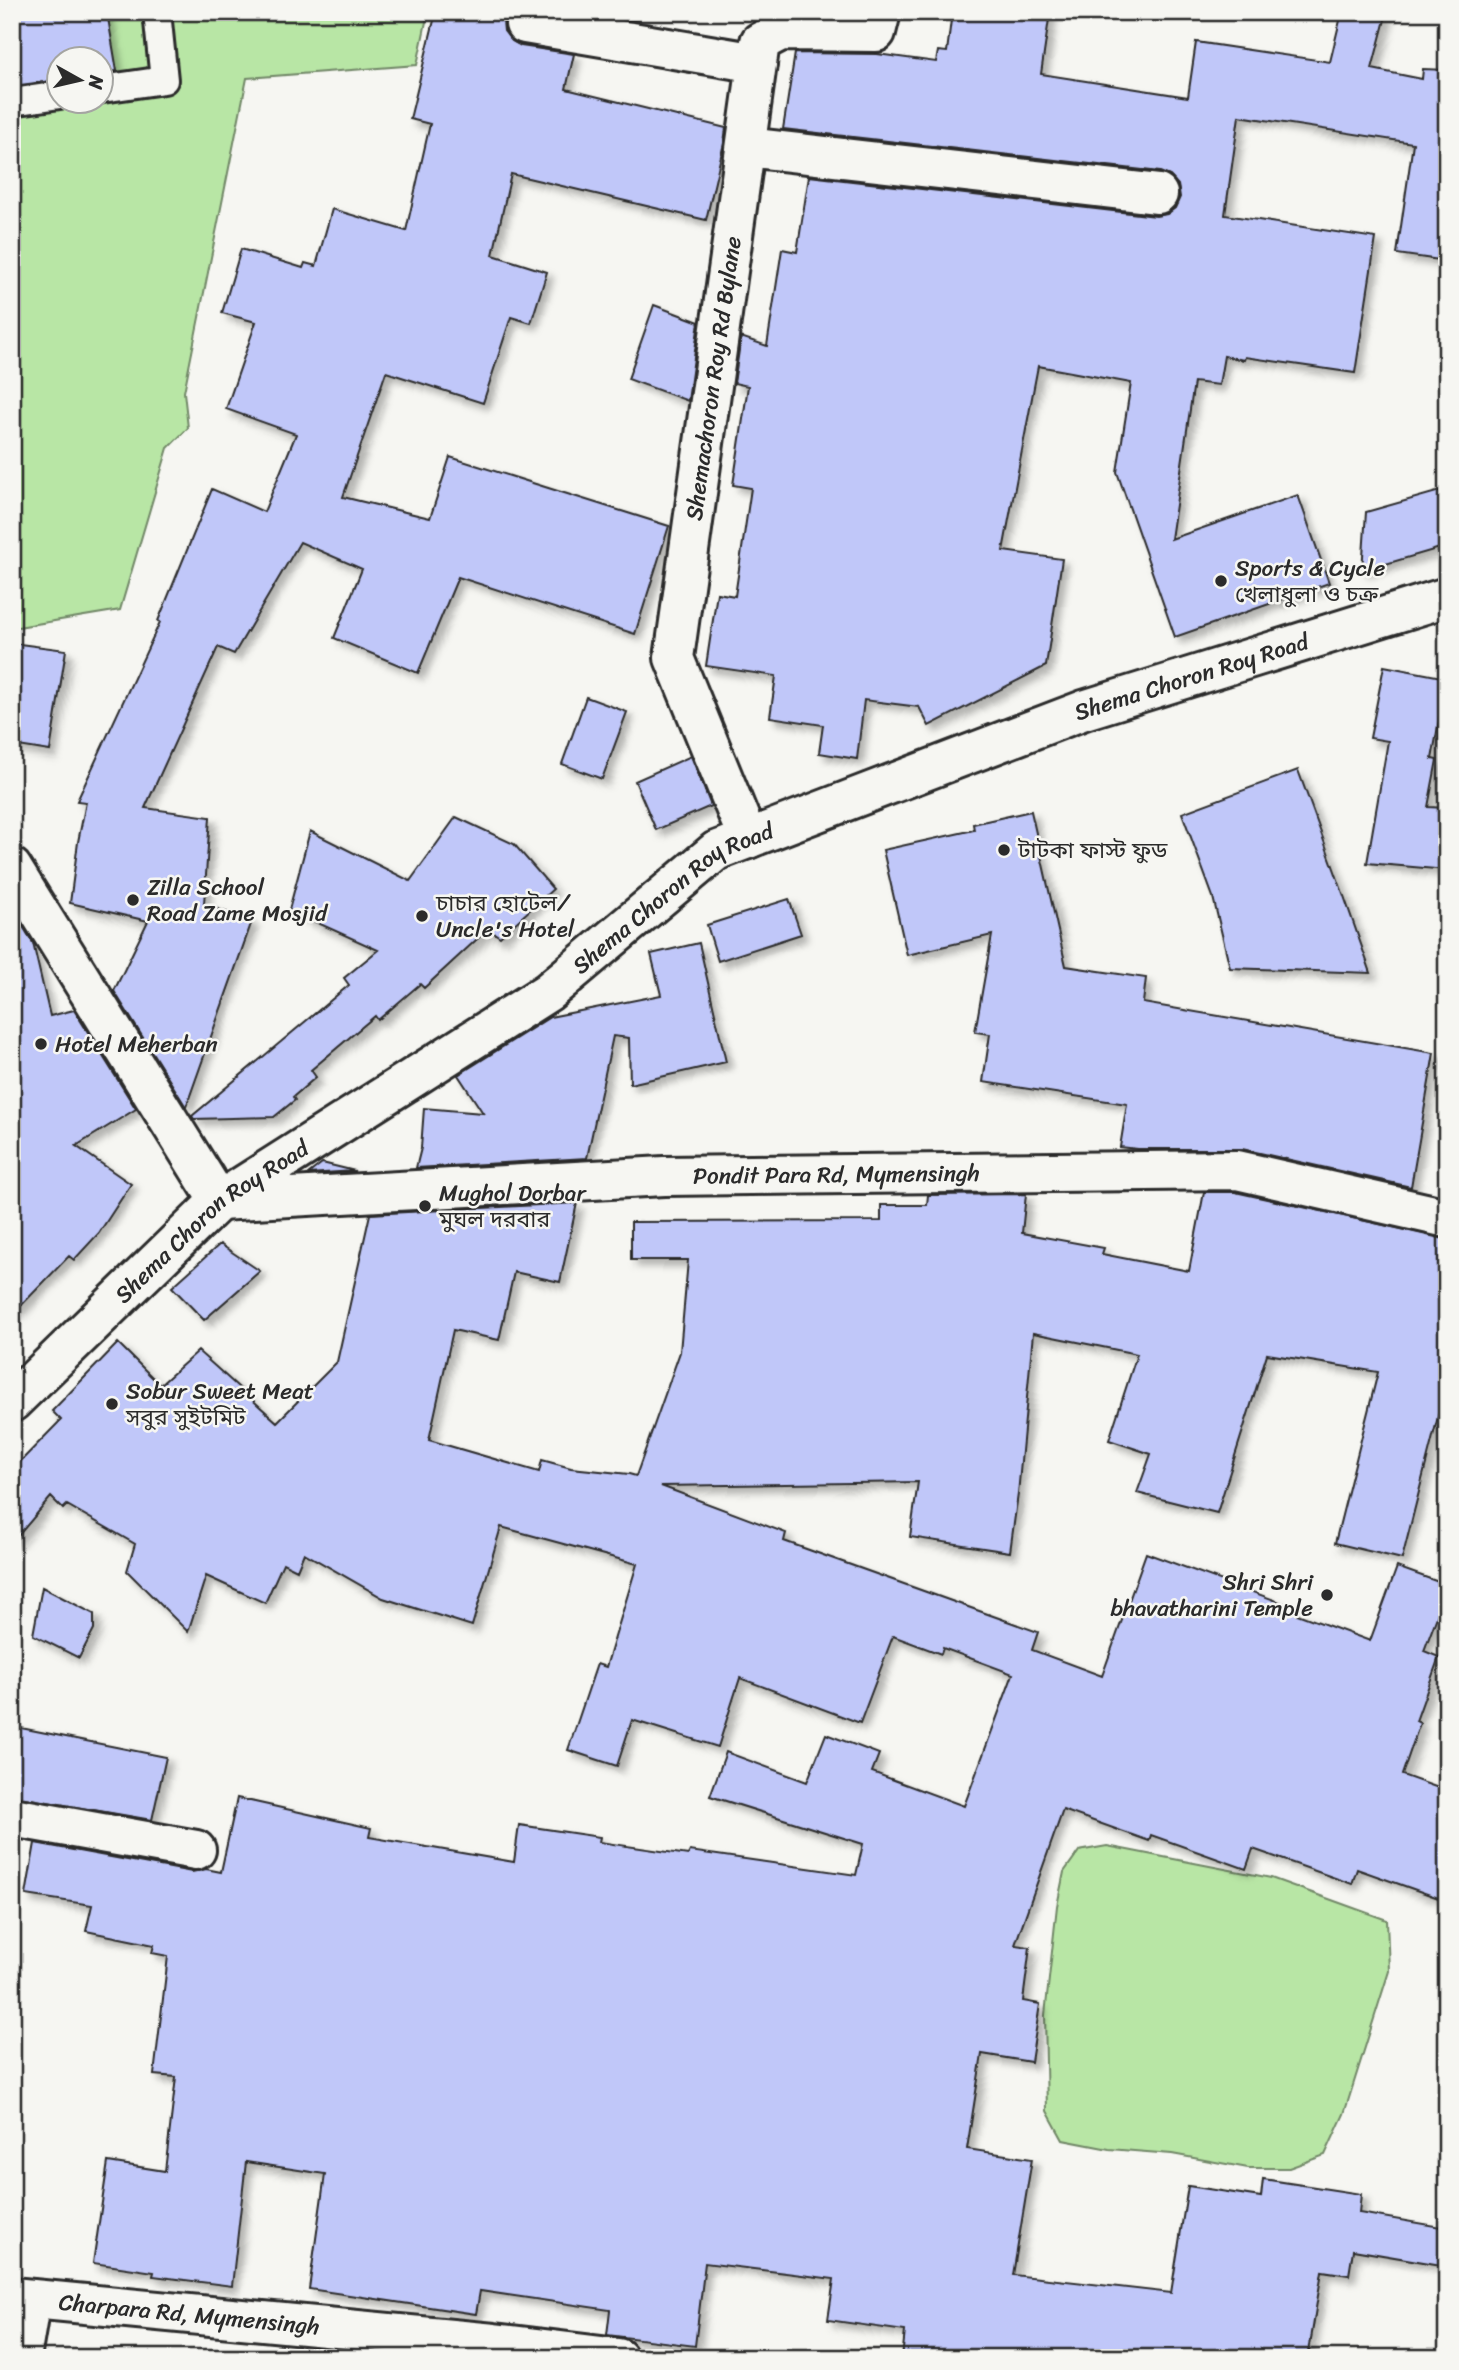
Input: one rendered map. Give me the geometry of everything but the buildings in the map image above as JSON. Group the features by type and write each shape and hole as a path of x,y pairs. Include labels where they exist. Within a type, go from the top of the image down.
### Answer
{"street":[{"name":"Shemachoron Roy Rd Bylane","path":"748,839 674,658 760,43 781,32 876,32 881,12"},
{"path":"524,24 757,63"},
{"path":"746,147 1158,194"},
{"name":"Shema Choron Roy Road","path":"14,1398 219,1201 548,992 716,851 1084,710 1447,597"},
{"path":"12,868 219,1201"},
{"name":"Pondit Para Rd, Mymensingh","path":"219,1201 664,1176 1237,1171 1447,1218"},
{"path":"12,1817 197,1850"},
{"path":"21,2298 21,2358"},
{"name":"Charpara Rd, Mymensingh","path":"21,2298 493,2351 618,2358"}],"lane":[{"path":"116,87 164,80 157,12"},
{"path":"12,102 46,97"}],"green space":[{"path":"12,12 428,12 417,65 247,78 184,392 188,428 168,448 120,610 12,628"},
{"path":"1107,1846 1271,1878 1387,1920 1389,1971 1344,2114 1325,2155 1289,2168 1248,2168 1172,2154 1109,2149 1063,2140 1047,2111 1045,2015 1057,1906 1064,1872 1079,1851"}],"place":[{"name":"Sports & Cycle খেলাধুলা ও চক্র","path":"1221,581"},
{"name":"টাটকা ফাস্ট ফুড","path":"1004,850"},
{"name":"Zilla School Road Zame Mosjid","path":"133,900"},
{"name":"চাচার হোটেল/ Uncle's Hotel","path":"422,916"},
{"name":"Hotel Meherban","path":"41,1044"},
{"name":"Mughol Dorbar মুঘল দরবার","path":"425,1206"},
{"name":"Sobur Sweet Meat সবুর সুইটমিট","path":"112,1404"},
{"name":"Shri Shri bhavatharini Temple","path":"1327,1595"}]}
